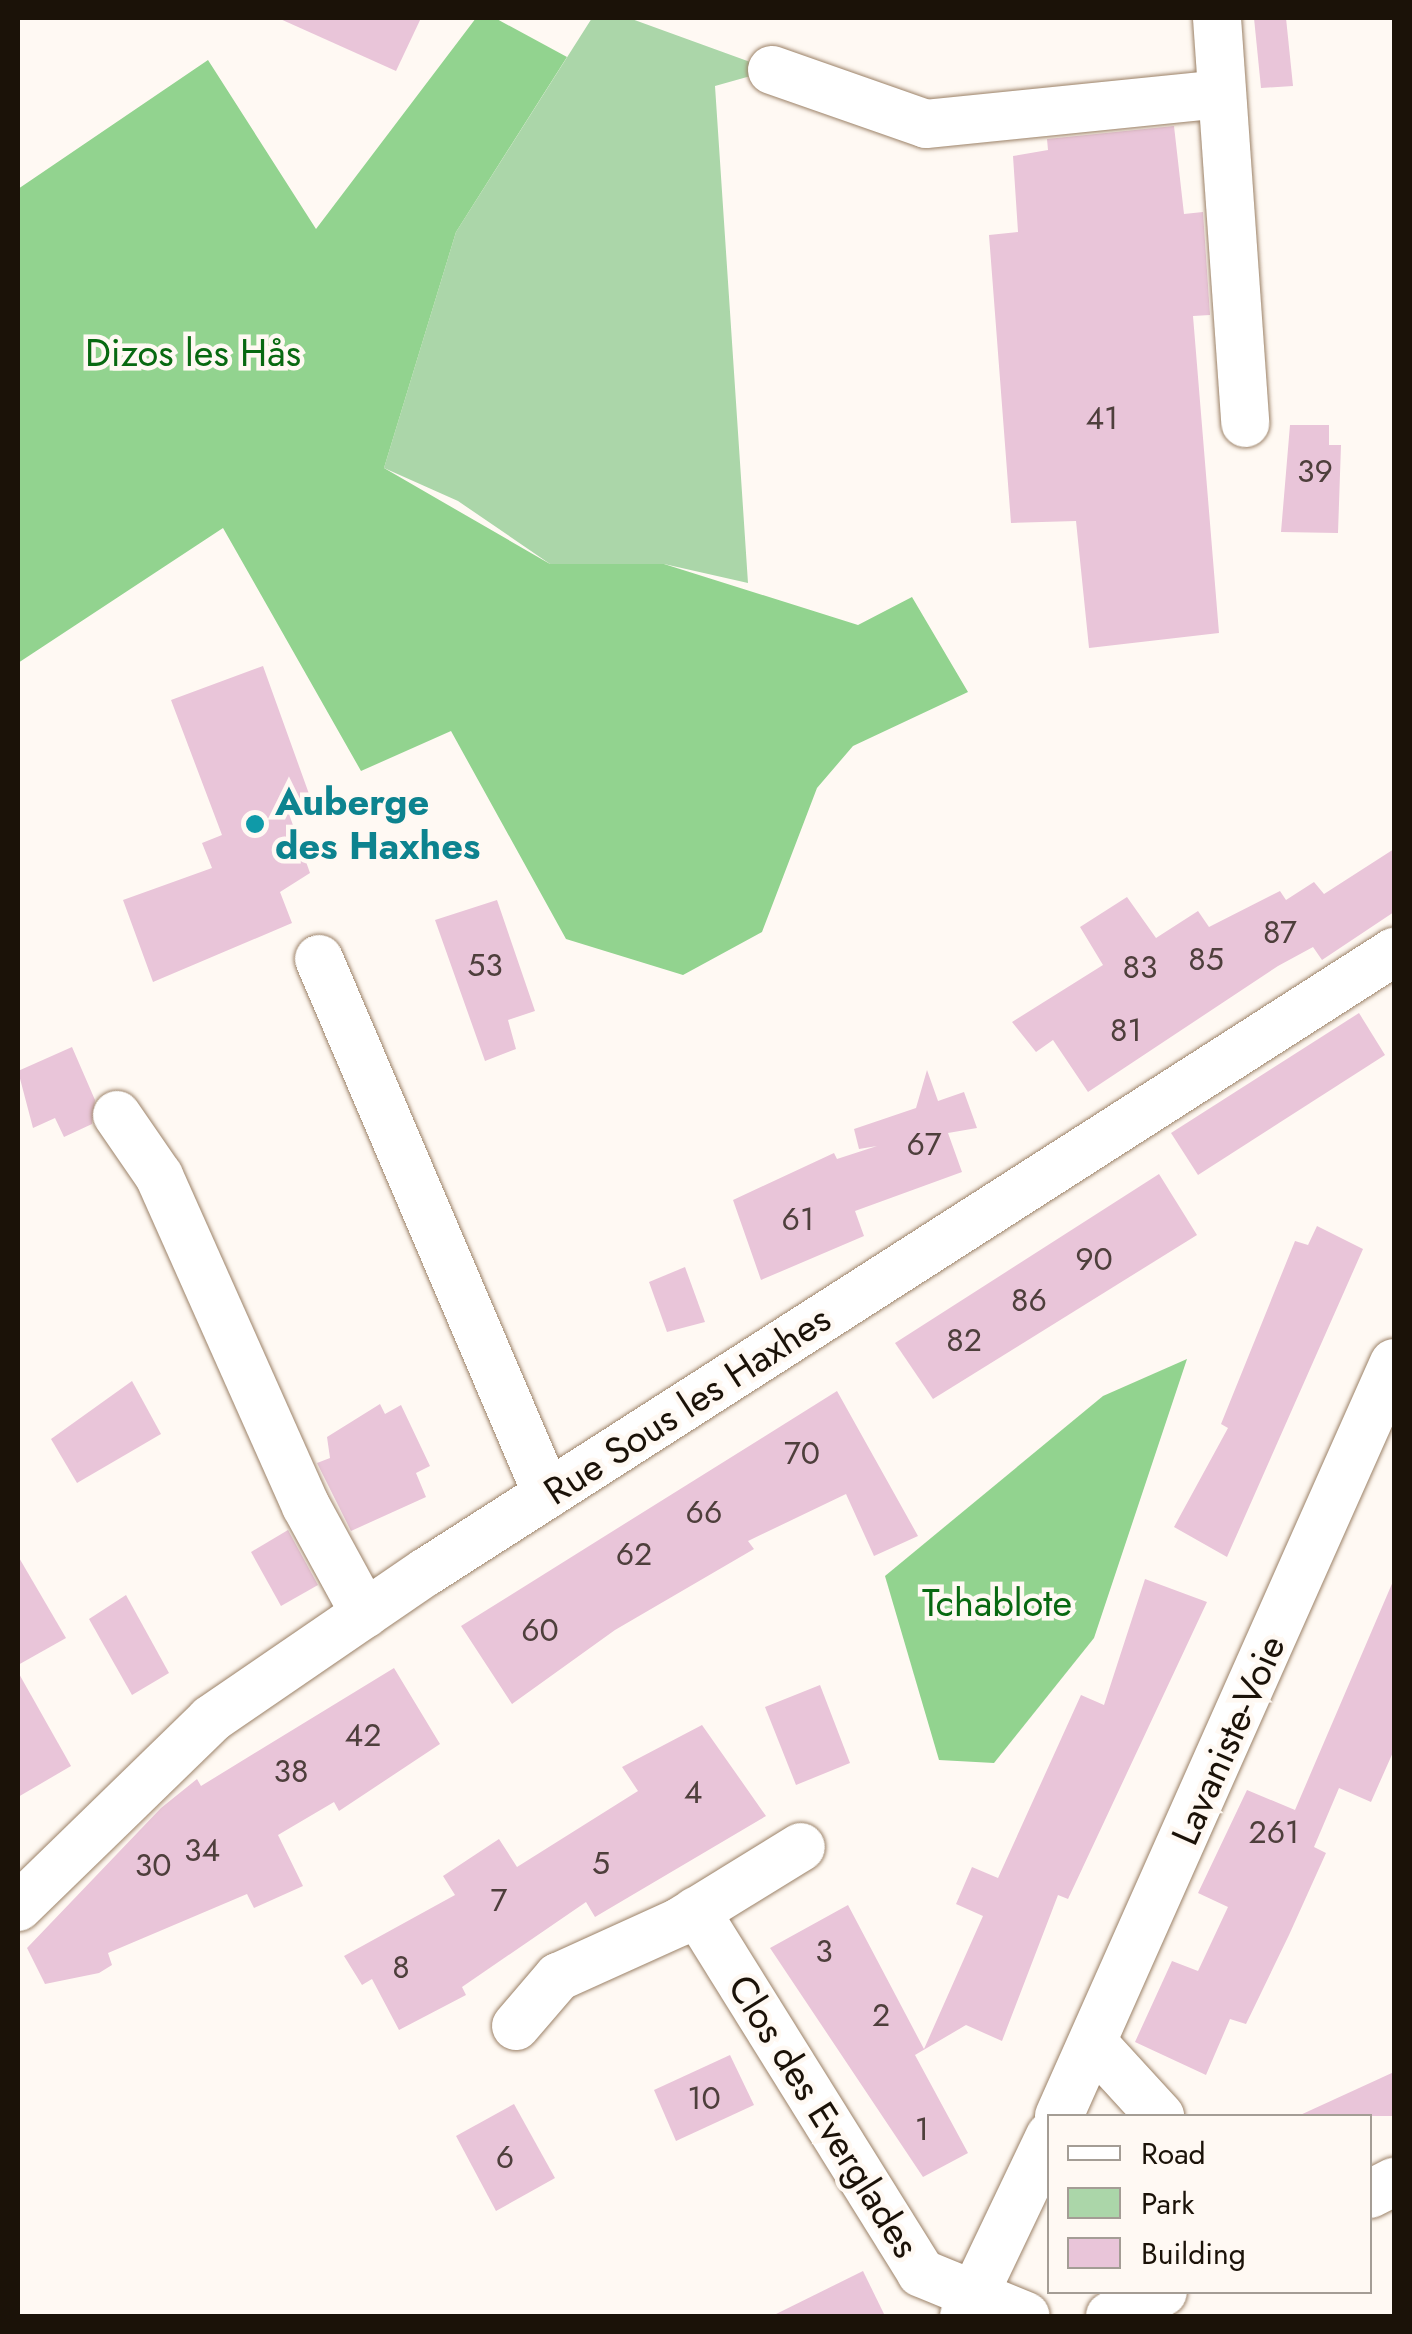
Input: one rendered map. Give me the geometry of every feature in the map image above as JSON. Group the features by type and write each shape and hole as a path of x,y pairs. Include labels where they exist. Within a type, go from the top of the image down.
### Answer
{"street":[{"path":"1217,18 1245,423"},
{"path":"772,70 926,124 1220,94"},
{"name":"Rue Sous les Haxhes","path":"18,1906 211,1719 547,1494 1394,952"},
{"path":"318,959 547,1494"},
{"path":"116,1115 159,1176 306,1506 365,1614"},
{"name":"Lavaniste-Voie","path":"1060,2114 1394,1362"},
{"path":"516,2026 558,1977 696,1912 801,1847"},
{"name":"Clos des Everglades","path":"696,1912 921,2273 969,2306 1026,2316"},
{"path":"1094,2044 1158,2114"},
{"path":"969,2306 1047,2142"},
{"path":"1110,2316 1159,2294"}],"green space":[{"name":"Dizos les Hås","path":"476,18 495,18 567,57 456,232 384,468 550,564 664,564 858,625 912,597 968,692 853,746 817,788 762,932 683,975 566,939 451,731 361,771 223,528 18,663 18,189 208,60 316,229"},
{"path":"592,18 629,18 772,70 715,86 748,583 664,564 550,564 458,501 384,468 456,232"},
{"name":"Tchablote","path":"1187,1359 1094,1638 994,1763 939,1760 885,1576 1103,1396"}],"building":[{"path":"278,18 421,18 396,71"},
{"path":"1254,18 1286,18 1293,86 1261,88"},
{"path":"1174,126 1184,214 1203,212 1210,315 1193,316 1219,633 1089,648 1076,521 1011,523 989,235 1018,232 1013,156 1048,150 1047,139"},
{"path":"1290,425 1329,425 1329,445 1341,445 1338,533 1281,532"},
{"name":"Auberge des Haxhes","path":"263,666 313,805 289,814 310,873 280,892 292,923 153,982 123,900 212,868 202,843 222,835 171,700"},
{"path":"1394,849 1394,912 1322,960 1313,947 1278,966 1088,1092 1053,1040 1036,1052 1012,1022 1103,965 1080,927 1127,897 1156,938 1198,911 1209,927 1280,891 1286,900 1314,882 1324,894"},
{"path":"497,900 535,1011 508,1020 516,1049 485,1061 435,920"},
{"path":"1359,1013 1385,1055 1198,1175 1171,1133"},
{"path":"72,1047 95,1100 92,1124 64,1137 55,1118 33,1128 18,1071"},
{"path":"927,1070 938,1101 964,1092 977,1128 948,1133 962,1172 855,1211 864,1236 761,1280 733,1200 834,1153 837,1159 877,1146 859,1149 854,1129 916,1108"},
{"path":"1159,1174 1197,1235 933,1399 895,1343"},
{"path":"1317,1226 1363,1249 1227,1557 1174,1527 1228,1428 1221,1424 1295,1241 1308,1245"},
{"path":"685,1267 705,1322 667,1332 649,1282"},
{"path":"132,1381 161,1434 77,1483 51,1439"},
{"path":"837,1391 918,1536 874,1556 846,1494 748,1541 754,1549 615,1630 512,1704 461,1626"},
{"path":"380,1404 385,1414 401,1405 430,1466 416,1473 426,1497 351,1531 317,1463 330,1458 327,1437"},
{"path":"288,1530 318,1585 281,1606 251,1552"},
{"path":"18,1556 66,1638 18,1665"},
{"path":"1145,1579 1207,1602 1068,1899 1058,1895 1002,2041 966,2025 915,2055 968,2153 923,2177 770,1948 848,1905 924,2049 983,1916 956,1904 972,1867 998,1878 1081,1695 1104,1705"},
{"path":"1394,1579 1394,1750 1371,1802 1339,1788 1314,1847 1326,1853 1289,1935 1246,2024 1230,2019 1206,2075 1135,2042 1172,1961 1198,1971 1228,1907 1198,1893 1247,1790 1295,1810"},
{"path":"126,1595 169,1673 132,1695 89,1619"},
{"path":"394,1668 440,1744 339,1811 334,1802 278,1835 303,1886 254,1908 247,1894 108,1953 112,1965 99,1973 45,1984 27,1948 161,1808 197,1779 201,1786"},
{"path":"18,1672 71,1766 18,1797"},
{"path":"820,1685 850,1763 796,1785 765,1707"},
{"path":"702,1725 766,1816 595,1917 586,1902 462,1987 466,1995 399,2030 372,1979 362,1985 344,1956 455,1895 443,1876 499,1839 517,1867 638,1791 622,1767"},
{"path":"730,2055 754,2105 676,2141 654,2090"},
{"path":"1394,2072 1394,2116 1302,2114"},
{"path":"514,2104 555,2178 496,2211 456,2136"},
{"path":"863,2271 885,2316 772,2316"}],"place":[{"name":"Auberge des Haxhes","path":"255,824"}]}
